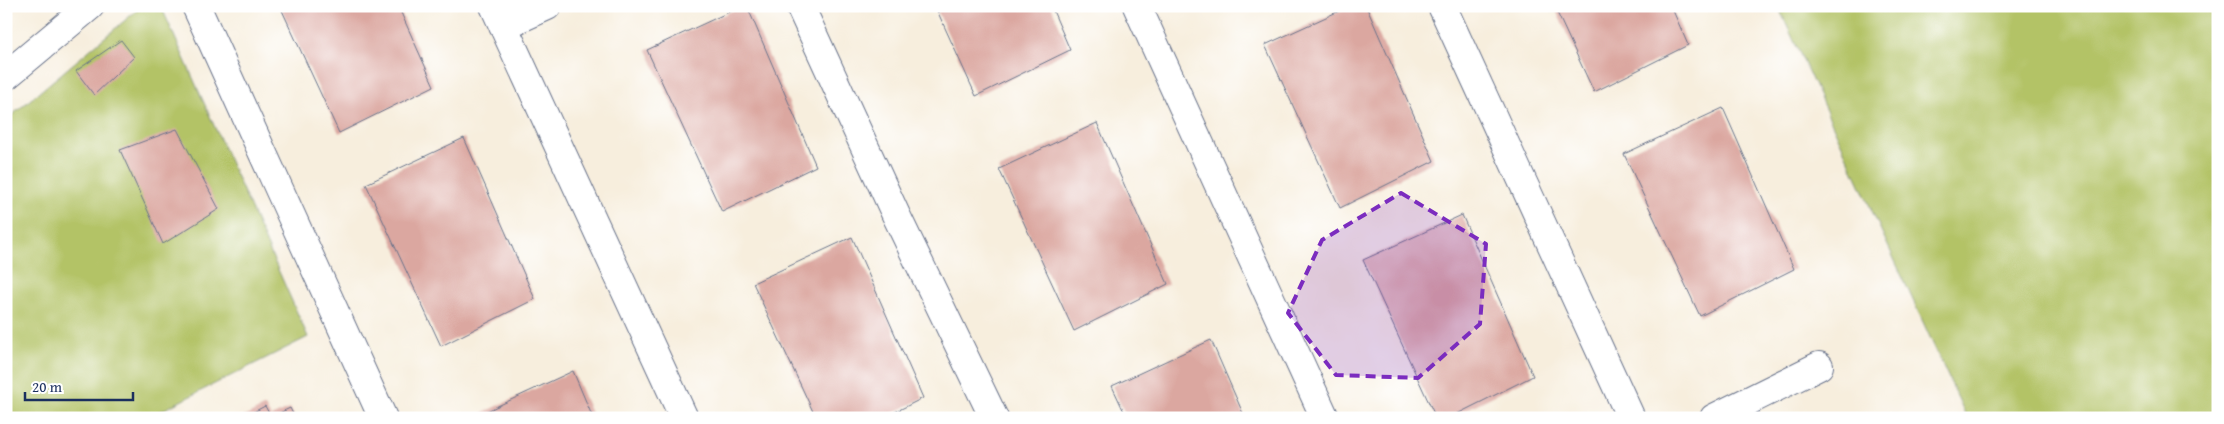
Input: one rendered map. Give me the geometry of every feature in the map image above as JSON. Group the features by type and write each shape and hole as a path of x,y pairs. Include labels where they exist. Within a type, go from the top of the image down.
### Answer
{"street":[{"path":"6,76 90,6"},
{"path":"196,6 383,418"},
{"path":"547,6 498,16 684,418"},
{"path":"800,6 896,215 994,418"},
{"path":"1137,6 1325,418"},
{"path":"1442,6 1626,416"},
{"path":"1714,418 1819,366"}],"highlighted area":[{"path":"1401,193 1486,244 1480,324 1418,378 1336,375 1288,313 1322,240"}],"green space":[{"path":"142,6 161,6 308,337 147,418 6,418 6,120"},
{"path":"1778,6 2218,6 2218,418 1967,418"}],"building":[{"path":"280,6 398,6 434,86 339,133"},
{"path":"742,6 747,6 816,166 722,212 647,50"},
{"path":"935,6 1051,6 1070,50 976,96"},
{"path":"1350,6 1366,6 1434,161 1340,208 1265,45"},
{"path":"1554,6 1671,6 1688,45 1594,92"},
{"path":"121,40 134,57 94,95 76,71"},
{"path":"1723,108 1794,269 1700,316 1624,154"},
{"path":"1097,123 1168,284 1074,331 999,169"},
{"path":"177,129 219,209 163,244 120,150"},
{"path":"464,138 535,299 441,346 366,184"},
{"path":"1462,215 1533,376 1449,418 1436,418 1363,260"},
{"path":"852,237 923,398 883,418 816,418 753,283"},
{"path":"1211,340 1245,418 1127,418 1112,386"},
{"path":"573,371 593,418 472,418"},
{"path":"265,406 271,417 290,408 295,418 242,418"}]}
